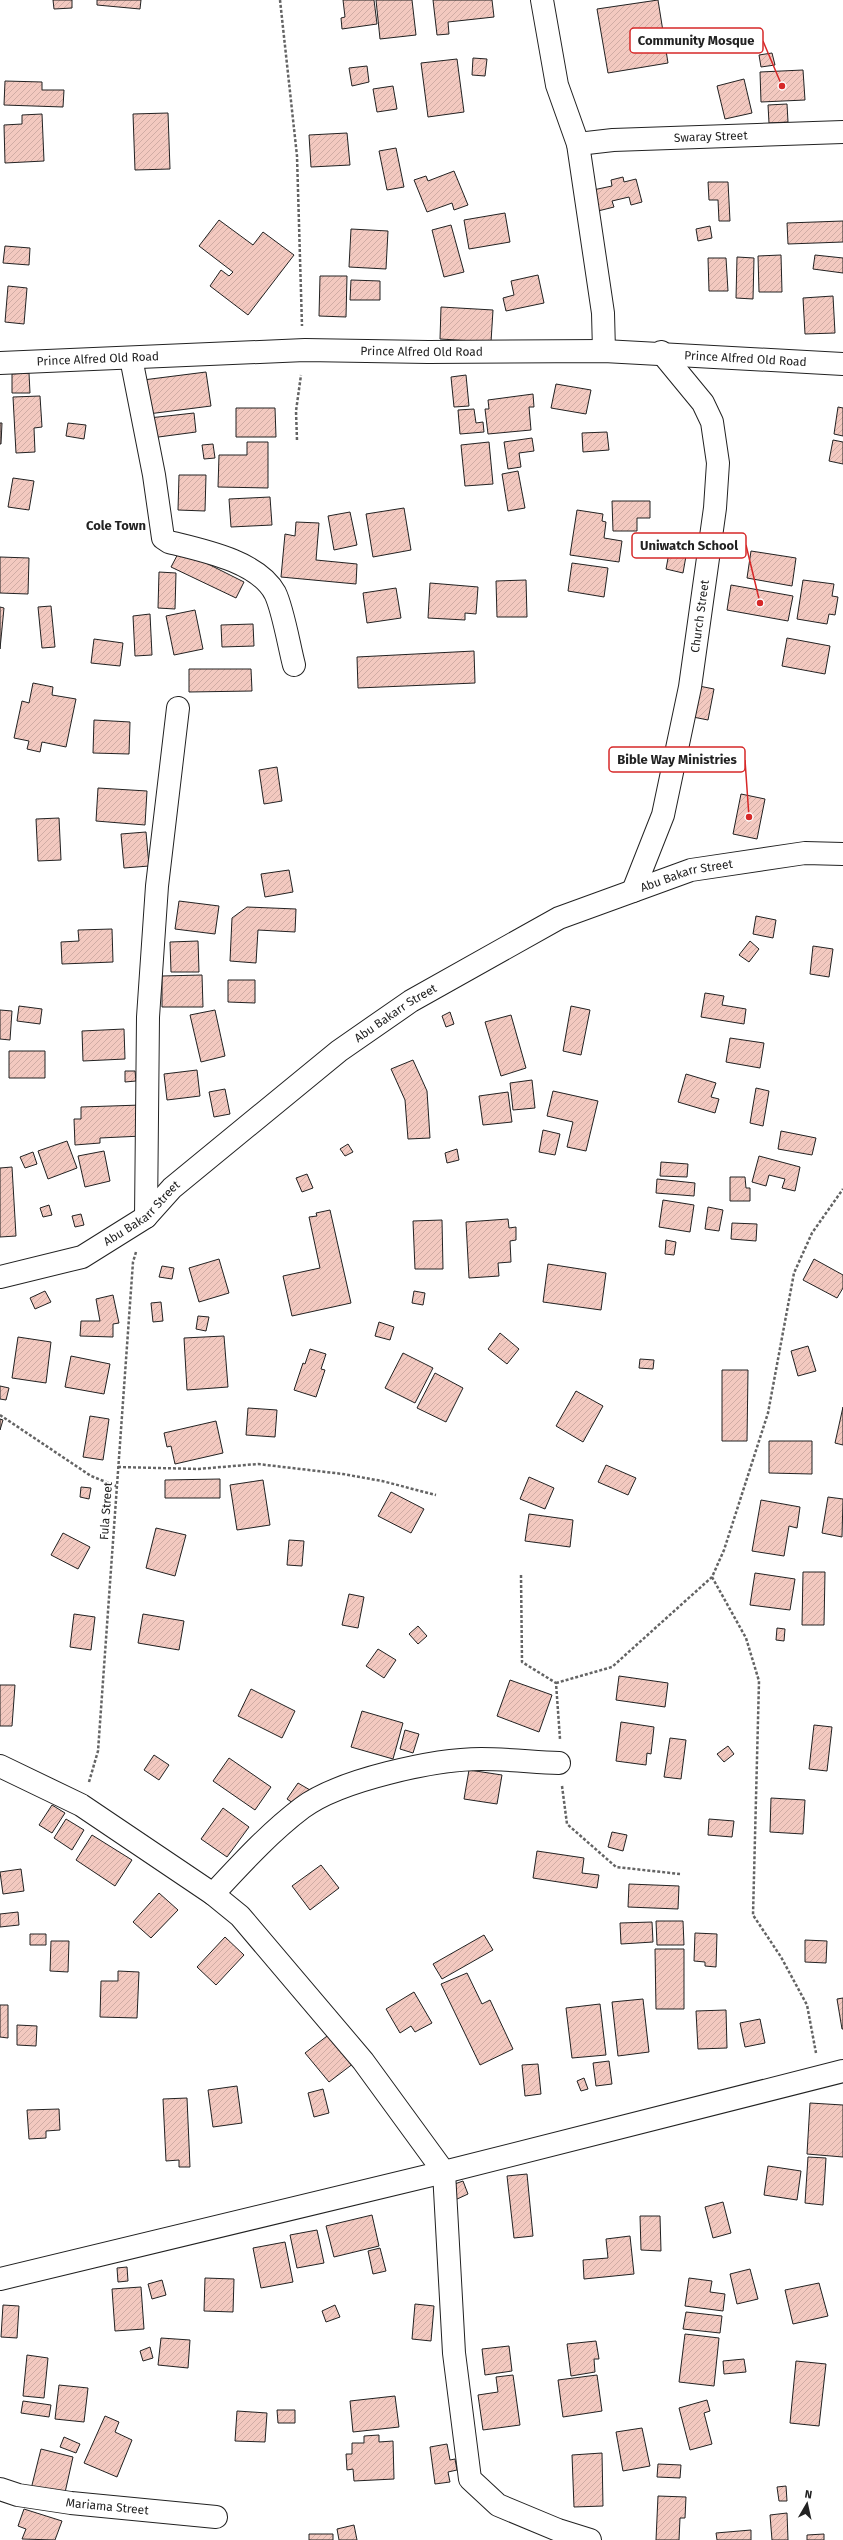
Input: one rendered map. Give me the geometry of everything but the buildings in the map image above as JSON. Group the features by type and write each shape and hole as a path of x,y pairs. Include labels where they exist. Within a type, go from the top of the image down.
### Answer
{"street":[{"path":"542,0 557,85 578,144 603,313 604,350"},
{"name":"Swaray Street","path":"578,144 613,140 843,132"},
{"name":"Prince Alfred Old Road","path":"0,363 305,350 428,352 604,350 661,352 843,364"},
{"name":"Church Street","path":"633,890 663,815 690,687 716,508 718,463 712,422 703,403 661,352"},
{"path":"131,358 154,475 163,538 169,542 219,554 257,574 274,593 294,665"},
{"path":"146,1217 148,1017 157,886 178,708"},
{"name":"Abu Bakarr Street","path":"0,1277 82,1257 146,1217 172,1188 339,1051 411,1001 559,918 691,870 805,853 843,854"},
{"path":"212,1894 260,1844 303,1807 356,1781 452,1761 480,1759 559,1763"},
{"path":"0,1766 81,1805 212,1894 240,1916 363,2061 444,2172 454,2353 470,2479 498,2505 558,2530 590,2540"},
{"path":"0,2278 444,2172 843,2071"},
{"name":"Mariama Street","path":"0,2489 18,2495 71,2503 216,2517"}],"path":[{"path":"280,0 297,156 300,312 305,350 296,411 297,440"},
{"path":"556,1683 612,1667 712,1577 724,1550 768,1413 794,1273 812,1233 843,1189"},
{"name":"Fula Street","path":"81,1805 98,1751 116,1486 125,1394 133,1262 146,1217"},
{"path":"0,1415 91,1476 116,1486"},
{"path":"118,1468 198,1469 258,1464 343,1474 382,1481 436,1495"},
{"path":"712,1577 746,1638 759,1681 753,1915 781,1957 807,2005 821,2077"}],"place":[{"name":"Community Mosque","path":"782,86"},
{"name":"Uniwatch School","path":"760,603"},
{"name":"Bible Way Ministries","path":"749,817"}],"district":[{"name":"Cole Town","path":"116,525"}]}
